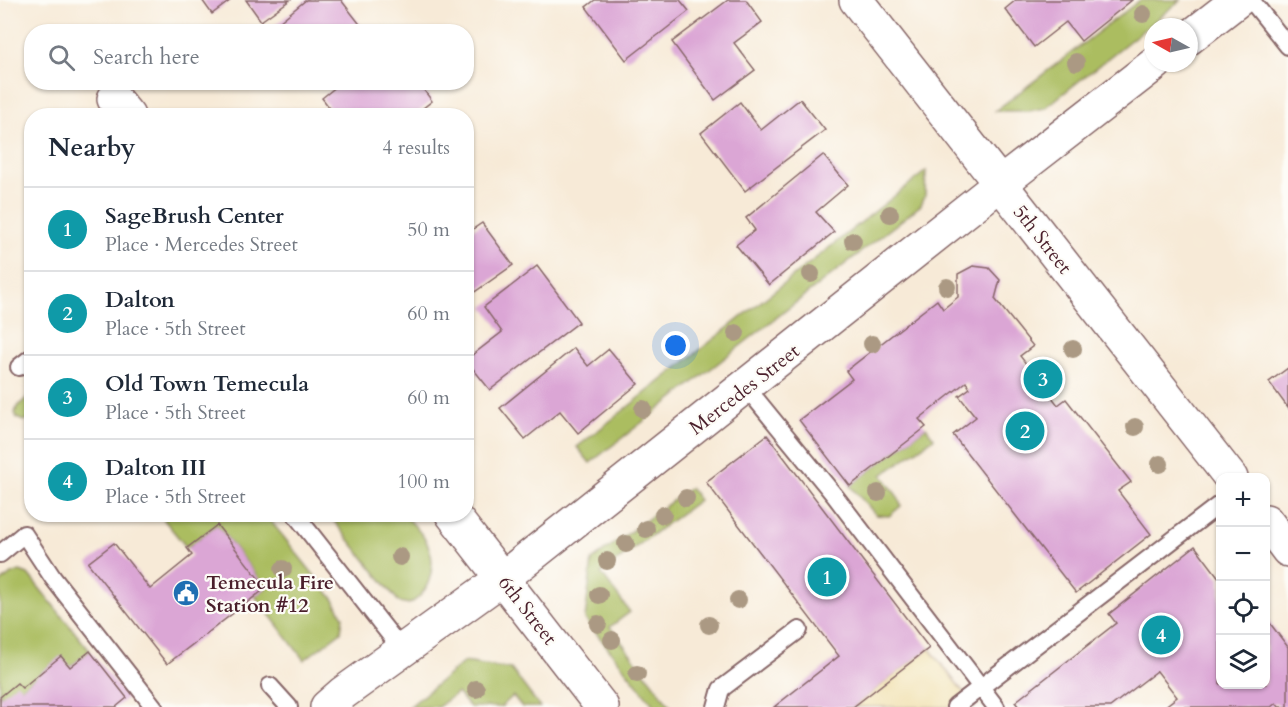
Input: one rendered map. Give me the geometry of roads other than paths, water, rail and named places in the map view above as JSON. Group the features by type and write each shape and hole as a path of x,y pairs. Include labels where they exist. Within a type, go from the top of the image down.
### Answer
{"street":[{"name":"5th Street","path":"856,0 1228,473"},
{"path":"1198,31 1238,0"},
{"name":"Mercedes Street","path":"327,707 503,578 1144,72"},
{"name":"6th Street","path":"458,522 602,707"},
{"path":"1270,526 1288,550"}],"lane":[{"path":"1251,0 1288,46"},
{"path":"746,387 835,496 996,707"},
{"path":"955,707 1216,508"},
{"path":"301,522 402,650"},
{"path":"0,554 24,534 53,578 154,707"},
{"path":"716,707 721,689 799,630"},
{"path":"270,686 289,707"}],"place":[{"name":"Old Town Temecula","path":"1043,379"},
{"name":"Dalton","path":"1025,431"},
{"name":"SageBrush Center","path":"827,577"},
{"name":"Temecula Fire Station #12","path":"186,593"},
{"name":"Dalton III","path":"1161,635"}]}
